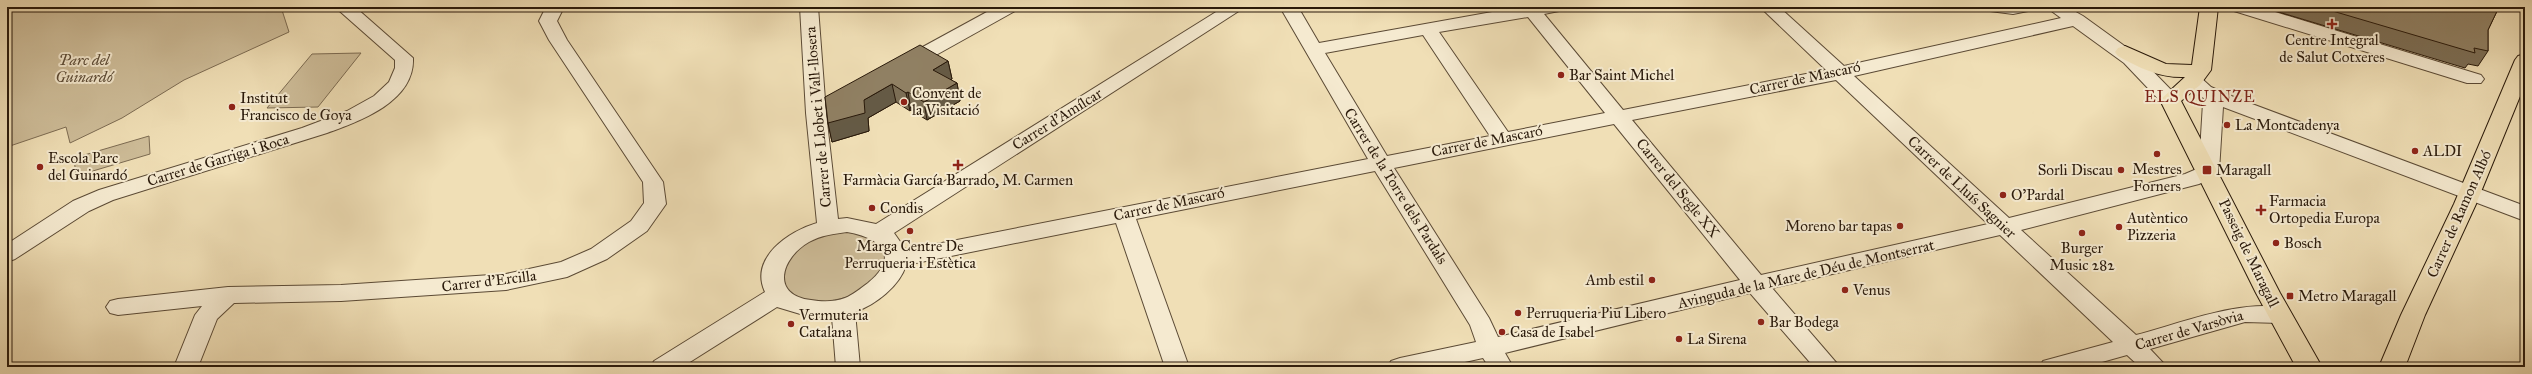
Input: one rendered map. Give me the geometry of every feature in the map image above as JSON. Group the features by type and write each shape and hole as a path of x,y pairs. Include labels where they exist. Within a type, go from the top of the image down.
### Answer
{"main road":[{"path":"2170,100 2197,75 2209,7"},
{"path":"2125,52 2160,70 2197,75"},
{"name":"Carrer de Ramon Albó","path":"2392,367 2413,315 2469,193 2525,60"},
{"name":"Passeig de Maragall","path":"2170,100 2209,171 2280,315 2309,367"}],"street":[{"name":"Carrer de Garriga i Roca","path":"7,254 80,206 106,195 318,129 354,115 381,99 400,81 404,72 404,58 344,7"},
{"name":"Carrer d'Ercilla","path":"118,307 228,295 341,293 506,282 574,266 599,254 639,226 655,204 653,182 558,40 548,21 555,7"},
{"name":"Carrer de Llobet i Vall-llosera","path":"809,7 824,108 828,227"},
{"path":"886,74 1009,7"},
{"name":"Carrer d'Amílcar","path":"879,232 1236,7"},
{"name":"Carrer de la Torre dels Pardals","path":"1289,7 1380,162 1481,324 1495,358"},
{"path":"1314,49 1531,9 1553,7"},
{"name":"Carrer de Lluís Sagnier","path":"1770,7 2155,367"},
{"path":"1996,7 2013,9 2022,7"},
{"name":"Passeig de Maragall","path":"2055,7 2125,52 2151,76 2170,100"},
{"path":"2240,7 2474,79"},
{"name":"Carrer del Segle XX","path":"1531,9 1757,286 1828,367"},
{"name":"Carrer de Mascaró","path":"897,259 1618,115 1840,73 2077,20"},
{"path":"1427,28 1502,138"},
{"path":"2197,75 2204,91 2229,102 2525,214"},
{"path":"2209,171 2213,103 2219,100 2229,102"},
{"name":"Avinguda de la Mare de Déu de Montserrat","path":"1400,367 1495,358 1757,286 2004,227 2181,182 2209,171"},
{"path":"1124,214 1178,367"},
{"path":"847,225 864,227 879,232 889,239 895,248 897,259 894,271 886,283 857,302 843,307 803,308 788,303 778,295 772,285 775,261 796,240 828,227 847,225"},
{"path":"186,367 207,315 228,295"},
{"path":"663,367 778,295"},
{"path":"843,307 848,367"},
{"name":"Carrer de Varsòvia","path":"2052,367 2245,314 2280,315"}],"green space":[{"name":"Parc del Guinardó","path":"7,7 281,7 289,32 184,80 122,118 70,143 66,127 7,147"},
{"path":"361,53 318,107 267,108 312,54"},
{"path":"149,136 150,154 76,176 74,158"},
{"path":"832,232 849,232 868,237 880,246 886,253 885,266 879,277 871,285 848,297 834,300 809,301 797,297 785,286 782,276 784,263 788,256 801,245"}],"building":[{"path":"2319,7 2499,7 2488,30 2488,51 2474,48 2475,53"},
{"path":"920,45 948,61 933,70 957,83 924,102 892,84 864,100 865,113 828,123 825,97"}],"place":[{"name":"Centre Integral de Salut Cotxeres","path":"2332,24"},
{"name":"Bar Saint Michel","path":"1561,75"},
{"name":"Convent de la Visitació","path":"904,102"},
{"name":"Institut Francisco de Goya","path":"232,107"},
{"name":"La Montcadenya","path":"2227,125"},
{"name":"ALDI","path":"2415,151"},
{"name":"Mestres Forners","path":"2157,154"},
{"name":"Farmàcia García Barrado, M. Carmen","path":"958,165"},
{"name":"Escola Parc del Guinardó","path":"40,167"},
{"name":"Sorli Discau","path":"2121,170"},
{"name":"Maragall","path":"2207,170"},
{"name":"O'Pardal","path":"2003,195"},
{"name":"Condis","path":"872,208"},
{"name":"Farmacia Ortopedia Europa","path":"2261,210"},
{"name":"Moreno bar tapas","path":"1900,226"},
{"name":"Autèntico Pizzeria","path":"2119,227"},
{"name":"Marga Centre De Perruqueria i Estètica","path":"910,231"},
{"name":"Burger Music 282","path":"2082,233"},
{"name":"Bosch","path":"2276,243"},
{"name":"Amb estil","path":"1652,280"},
{"name":"Venus","path":"1845,290"},
{"name":"Metro Maragall","path":"2290,296"},
{"name":"Perruqueria Piu Libero","path":"1518,313"},
{"name":"Bar Bodega","path":"1761,322"},
{"name":"Vermuteria Catalana","path":"791,324"},
{"name":"Casa de Isabel","path":"1502,332"},
{"name":"La Sirena","path":"1679,339"}],"district":[{"name":"ELS QUINZE","path":"2200,96"}]}
